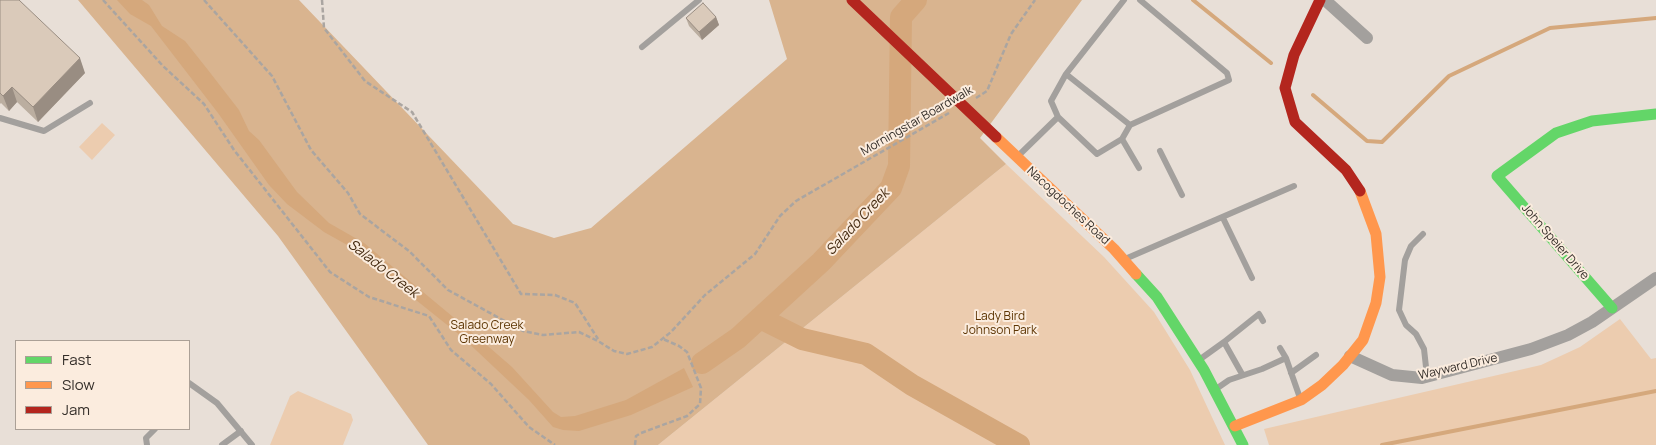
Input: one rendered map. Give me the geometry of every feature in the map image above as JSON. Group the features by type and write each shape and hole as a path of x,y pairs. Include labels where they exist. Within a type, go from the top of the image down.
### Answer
{"street":[{"name":"Nacogdoches Road","path":"852,0 1124,260 1157,297 1198,360 1243,444"},
{"path":"1235,426 1301,400 1322,385 1363,340 1376,303 1380,277 1376,234 1364,196 1351,177 1295,122 1285,88 1294,54 1320,0"},
{"path":"1325,0 1367,38"},
{"name":"John Speier Drive","path":"1612,308 1498,176 1537,145 1556,133 1592,121 1656,114"},
{"name":"Wayward Drive","path":"1350,356 1392,375 1422,378 1540,346 1568,335 1656,278"}],"lane":[{"path":"642,47 699,0"},
{"path":"1124,0 1066,74 1052,100 1058,117 1097,154 1122,139 1130,125 1229,80 1227,73 1140,0"},
{"path":"1066,74 1130,125"},
{"path":"0,118 16,120 44,130 90,102"},
{"path":"1017,157 1058,117"},
{"path":"1122,139 1139,168"},
{"path":"1160,151 1182,195"},
{"path":"1124,260 1294,186"},
{"path":"1223,218 1252,278"},
{"path":"1423,234 1411,246 1405,260 1399,310 1406,325 1416,334 1424,349 1428,376"},
{"path":"1198,360 1259,314 1263,321"},
{"path":"1224,342 1236,357 1242,374"},
{"path":"1280,348 1286,358 1301,400"},
{"path":"1291,373 1316,355"},
{"path":"1215,390 1242,374 1262,369 1286,358"},
{"path":"190,384 217,403 252,445"},
{"path":"147,445 146,438 154,430"},
{"path":"222,445 241,431"}],"path":[{"path":"103,0 162,66 204,104 234,150 330,272 369,297 429,316 451,350 491,384 529,427 555,445"},
{"name":"Morningstar Boardwalk","path":"204,0 272,76 311,150 348,193 360,214 409,251 448,290 524,331 543,334 579,332 598,341 614,352 627,354 652,347 663,339 705,295 756,254 788,208 817,188 953,111"},
{"path":"322,0 324,28 365,80 412,112 521,294 555,295 575,303 598,341"},
{"name":"Morningstar Boardwalk","path":"970,101 987,91 1011,34 1035,0"},
{"path":"635,445 636,436 687,416 700,404 702,396 700,382 687,352 663,339"}],"green space":[{"name":"Salado Creek Greenway","path":"78,0 299,0 513,224 554,238 591,228 787,59 769,0 1082,0 980,138 1006,164 658,445 428,445 278,236"},
{"path":"102,123 115,135 92,160 79,147"},
{"name":"Lady Bird Johnson Park","path":"1006,164 1104,257 1154,312 1190,370 1225,445 658,445"},
{"path":"1620,319 1651,359 1656,358 1656,445 1269,445 1264,429 1541,365 1580,347"},
{"path":"298,391 351,414 353,420 343,445 270,445 290,396"}],"water":[{"path":"117,0 142,0 149,5 162,26 185,41 208,70 239,110 249,131 259,140 297,192 329,223 364,243 482,341 512,367 553,412 561,417 575,416 626,400 684,368 693,387 631,415 579,431 553,427 529,400 461,336 391,280 369,266 349,246 324,232 287,204 269,185 218,113 151,26 130,14"}],"building":[{"path":"0,0 19,0 80,58 33,107 12,87 3,96 0,93"},
{"path":"703,3 716,17 699,32 686,18"}],"waterway":[{"name":"Salado Creek","path":"702,363 738,338 821,262 891,188 899,166 901,17 916,0"},
{"path":"1193,0 1271,63"},
{"path":"1313,95 1367,141 1382,142 1449,76 1550,28 1656,18"},
{"path":"760,318 802,339 866,354 912,385 1019,445"},
{"path":"1382,445 1656,391"}],"traffic: fast":[{"path":"1612,308 1497,176 1556,133 1592,121 1656,114"},
{"path":"1136,274 1157,297 1204,370 1243,445"}],"traffic: slow":[{"path":"996,137 1114,249 1136,274"},
{"path":"1235,426 1301,400 1322,385 1343,365 1363,340 1376,303 1380,277 1376,234 1360,191"}],"traffic: jam":[{"path":"852,0 996,137"},
{"path":"1320,0 1294,55 1285,88 1295,122 1346,170 1360,191"}]}
